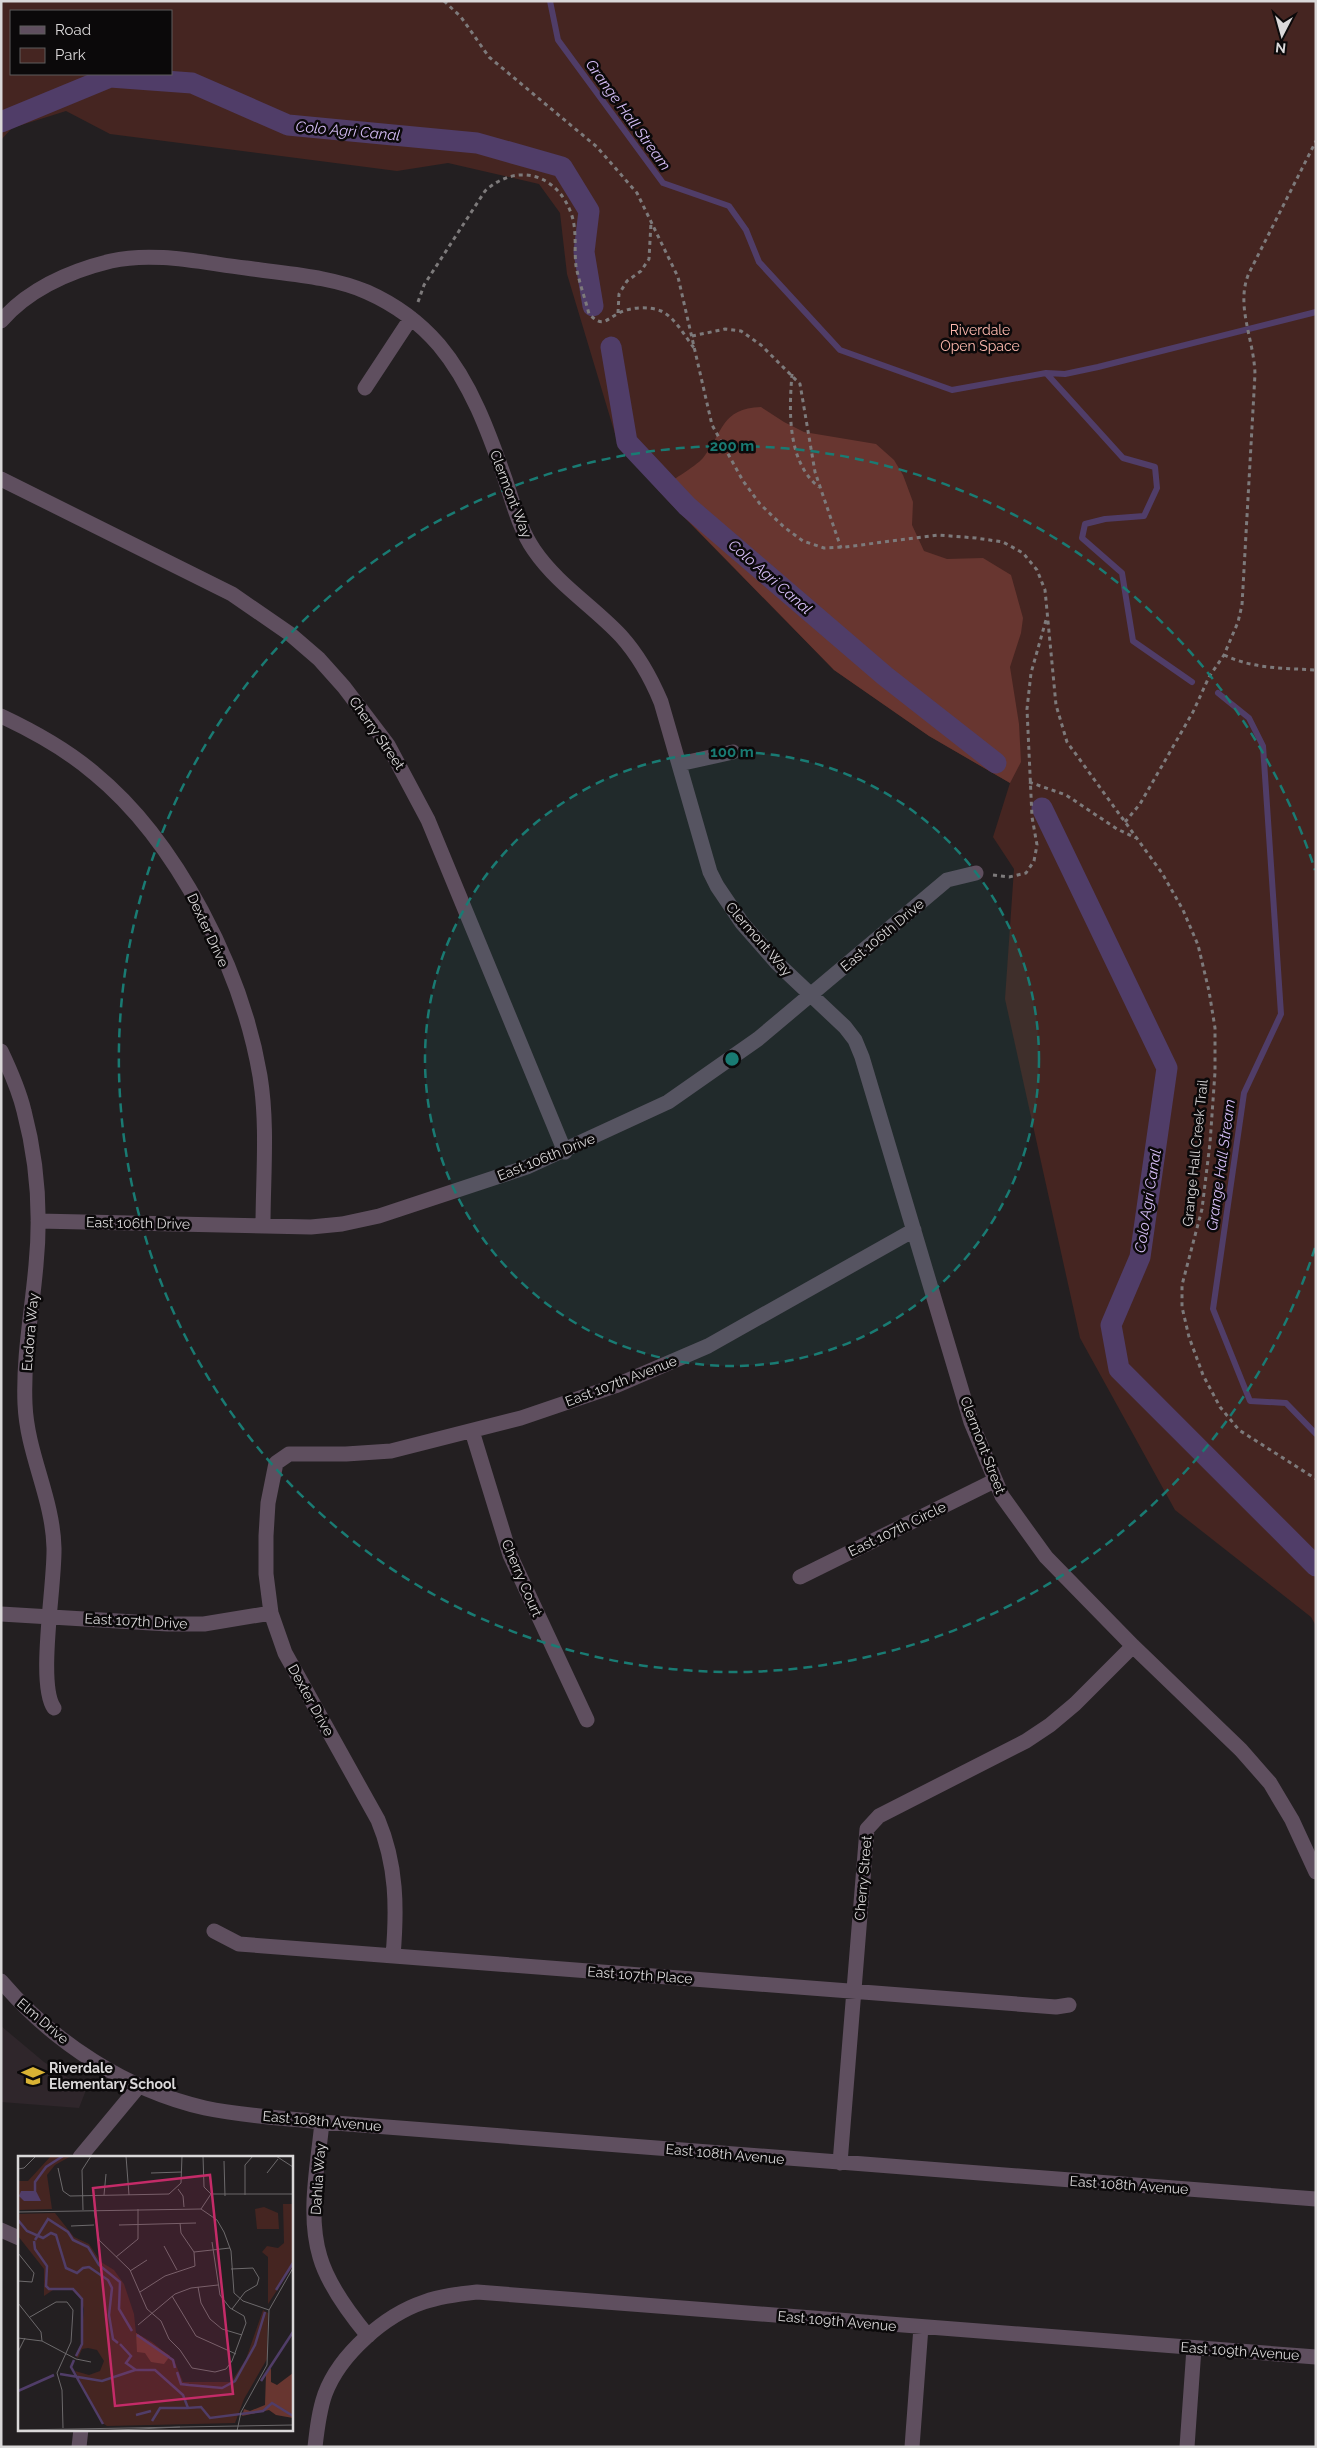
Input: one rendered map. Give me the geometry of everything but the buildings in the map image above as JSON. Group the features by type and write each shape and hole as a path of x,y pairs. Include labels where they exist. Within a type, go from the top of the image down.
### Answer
{"street":[{"name":"Clermont Way","path":"1,321 17,306 48,284 71,273 112,261 139,257 197,262 336,282 381,299 426,330 440,346 467,388 495,451 515,510 532,548 559,580 620,636 635,653 651,679 661,702 710,872 717,886 742,924 810,995"},
{"path":"365,388 411,318"},
{"name":"Cherry Street","path":"1,479 232,594 290,634 318,659 344,687 388,745 428,820 565,1152"},
{"name":"Dexter Drive","path":"1,716 41,734 94,772 112,789 138,816 170,859 205,917 242,1007 260,1076 263,1114 263,1226"},
{"path":"679,764 733,752"},
{"name":"East 106th Drive","path":"38,1221 311,1227 342,1224 379,1216 527,1167 565,1152 668,1102 689,1089 758,1039 948,880 976,873"},
{"name":"Clermont Street","path":"810,995 845,1027 855,1040 862,1057 971,1422 994,1482 1014,1516 1046,1557 1133,1646 1241,1750 1270,1782 1292,1820 1316,1872"},
{"name":"Eudora Way","path":"1,1051 24,1110 30,1138 38,1221 36,1264 27,1342 25,1402 31,1447 52,1520 54,1547 46,1674 47,1693 54,1708"},
{"name":"East 107th Avenue","path":"301,1454 391,1451 521,1418 615,1386 708,1346 914,1230"},
{"name":"Cherry Court","path":"472,1431 510,1556 587,1720"},
{"name":"Dexter Drive","path":"301,1454 289,1454 281,1458 272,1472 266,1536 266,1574 271,1613 286,1653 378,1820 386,1838 396,1890 393,1956"},
{"name":"East 107th Circle","path":"800,1577 994,1482"},
{"name":"East 107th Drive","path":"1,1614 168,1624 204,1624 271,1613"},
{"name":"Cherry Street","path":"840,2163 867,1830 870,1824 879,1816 993,1760 1042,1730 1075,1704 1133,1646"},
{"name":"East 107th Place","path":"214,1931 239,1944 1056,2008 1069,2005"},
{"name":"Elm Drive","path":"1,1981 15,1998 50,2030 88,2058 139,2086"},
{"path":"81,2156 139,2086"},
{"name":"East 108th Avenue","path":"139,2086 167,2097 205,2108 257,2116 1316,2199"},
{"name":"Dahlia Way","path":"322,2122 315,2203 319,2255 343,2302 368,2336"},
{"name":"East 109th Avenue","path":"368,2336 407,2308 441,2297 477,2292 1316,2357"},
{"path":"912,2447 921,2327"},
{"path":"315,2447 319,2416 326,2392 340,2366 368,2336"},
{"path":"1187,2447 1194,2348"},
{"path":"79,2447 81,2430"}],"path":[{"name":"Grange Hall Creek Trail","path":"444,1 461,17 489,57 597,147 637,193 678,278 712,424 743,482 784,528 803,541 824,548 841,548 938,535 1003,542 1023,553 1037,570 1045,590 1056,705 1067,742 1162,873 1179,903 1198,945 1209,991 1215,1028 1215,1072 1202,1209 1182,1284 1182,1307 1189,1337 1202,1375 1220,1407 1239,1430 1316,1479"},
{"path":"1126,822 1140,804 1193,712 1209,677 1224,654 1238,622 1242,605 1255,374 1251,340 1242,303 1245,282 1316,141"},
{"path":"411,318 424,285 485,191 497,180 512,174 531,175 548,183 564,198 572,217 576,265 589,314 595,320 603,322 612,320 618,313 620,294 627,281 641,270 649,259 651,220"},
{"path":"618,313 646,308 661,311 671,318 695,350"},
{"path":"692,336 725,329 741,331 761,345 792,373 800,384 814,472 841,548"},
{"path":"792,373 790,416 793,439 808,478 820,488"},
{"path":"976,873 1009,877 1026,872 1034,861 1037,845 1032,817 1027,709 1031,673 1047,617"},
{"path":"1224,654 1240,662 1255,666 1316,670"},
{"path":"1030,782 1066,795 1117,829 1136,838"}],"shaded area":[{"path":"761,407 804,432 876,444 894,460 903,475 913,502 912,525 924,551 947,559 983,558 1011,575 1023,618 1021,633 1010,667 1019,724 1021,762 1010,783 929,736 834,670 658,490 703,458 724,423 730,417 748,408"},
{"name":"Riverdale Elementary School","path":"1,2026 44,2062 86,2090 79,2108 1,2102"}],"green space":[{"name":"Riverdale Open Space","path":"1,1 1316,1 1316,1626 1311,1617 1175,1510 1080,1338 1005,999 1014,869 993,837 1010,783 929,736 834,670 668,501 619,447 567,274 560,213 539,184 448,163 397,171 110,134 66,111 12,128 1,140"}],"waterway":[{"name":"Grange Hall Stream","path":"550,1 558,40 663,183 729,206 746,230 759,262 840,350 952,390 1046,373 1123,458 1155,467 1157,488 1144,516 1105,519 1085,524 1082,538 1122,573 1133,641 1192,682"},
{"name":"Colo Agri Canal","path":"1,122 110,77 192,83 288,125 477,143 562,167 589,211 584,252 593,306"},
{"path":"1046,373 1065,374 1098,367 1316,312"},
{"name":"Colo Agri Canal","path":"611,347 627,442 687,506 885,676 996,763"},
{"name":"Grange Hall Stream","path":"1218,693 1249,718 1263,746 1281,1014 1244,1093 1213,1309 1250,1401 1286,1403 1316,1434"},
{"name":"Colo Agri Canal","path":"1042,808 1167,1068 1140,1257 1111,1325 1119,1369 1316,1566"}],"place":[{"name":"Riverdale Elementary School","path":"33,2076"}]}
